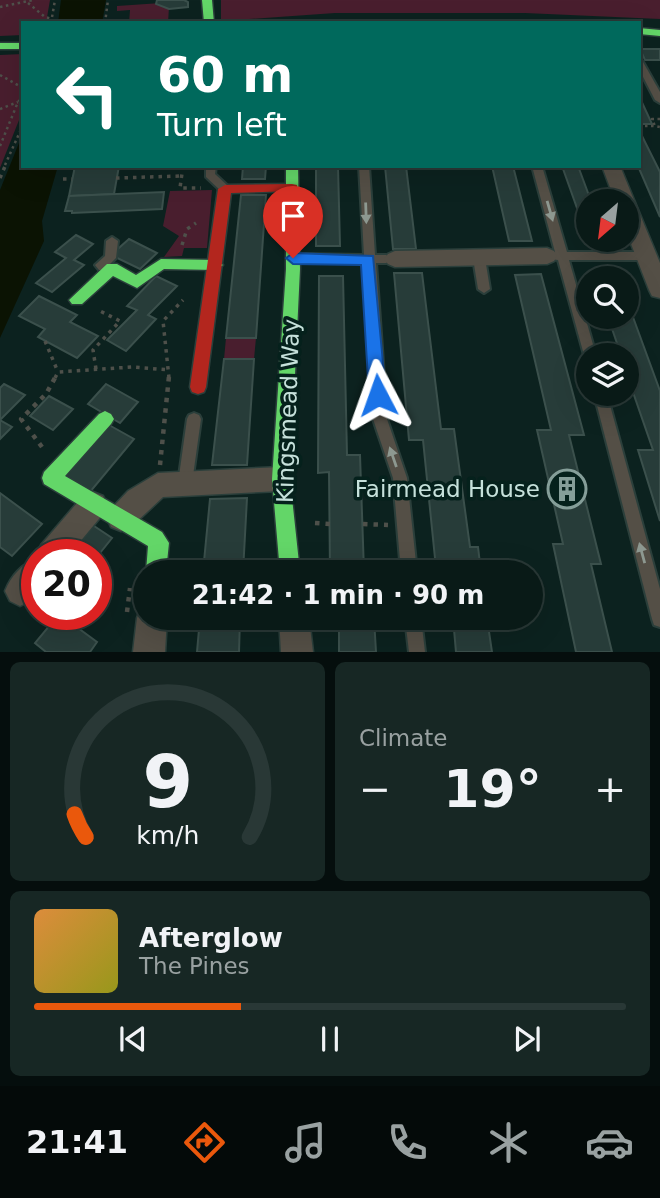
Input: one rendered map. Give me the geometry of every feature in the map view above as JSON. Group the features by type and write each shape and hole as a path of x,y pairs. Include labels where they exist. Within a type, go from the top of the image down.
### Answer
{"street":[{"path":"207,0 209,21"},
{"path":"641,31 660,33"},
{"name":"Kingsmead Way","path":"289,560 281,479 293,258 292,168"},
{"path":"612,168 620,189"},
{"path":"198,387 225,189 292,188"},
{"path":"639,235 655,274"},
{"path":"391,259 555,256"},
{"path":"77,300 112,268 137,282 161,264 216,265"},
{"path":"105,419 51,478 159,543 157,560"},
{"path":"121,518 138,500 158,485 281,479"},
{"path":"64,539 93,505"},
{"path":"149,652 151,630"},
{"path":"295,630 297,652"}],"lane":[{"path":"641,66 660,100"},
{"path":"211,168 210,175 225,189"},
{"path":"364,168 380,419 400,478 408,560"},
{"path":"537,168 555,256 586,343"},
{"path":"110,270 101,265 110,258 112,240"},
{"path":"555,256 655,274"},
{"path":"293,258 391,259"},
{"path":"478,258 484,289"},
{"path":"603,406 660,619"},
{"path":"185,484 194,419"},
{"path":"415,630 417,652"}],"path":[{"path":"0,7 33,0"},
{"path":"26,2 51,21 55,0"},
{"path":"105,21 108,0"},
{"path":"0,75 21,87"},
{"path":"0,146 21,99"},
{"path":"0,109 18,102"},
{"path":"658,127 652,119 660,119"},
{"path":"0,178 21,130"},
{"path":"183,168 180,188 203,188"},
{"path":"116,178 182,176"},
{"path":"63,179 72,179"},
{"path":"158,485 170,370 163,321 187,295 176,263 187,229 203,222"},
{"path":"77,300 120,321 93,350 96,369"},
{"path":"46,341 58,372 46,394 20,419 41,446 67,461"},
{"path":"58,372 132,367 170,370"},
{"path":"363,524 405,525"}],"shaded area":[{"path":"0,0 50,0 46,21 21,21 21,35 0,36"},
{"path":"61,0 106,0 102,21 58,21"},
{"path":"221,0 660,0 660,19 525,13 335,13 221,21"},
{"path":"161,3 169,7 168,21 129,21 130,10 117,11 117,6"},
{"path":"21,54 21,115 0,168 0,55"},
{"path":"21,138 21,168 57,168 42,221 44,241 0,338 0,190"},
{"path":"212,190 207,248 184,248 182,256 164,257 179,236 163,226 170,191"},
{"path":"226,338 256,338 254,359 224,359"}],"building":[{"path":"157,0 184,0 188,2 188,7 169,9 156,4"},
{"path":"641,49 660,49 660,60 645,60"},
{"path":"641,100 652,124 641,124"},
{"path":"641,134 660,172 660,217 639,168 641,168"},
{"path":"75,168 119,168 114,194 69,196"},
{"path":"243,168 266,168 265,179 242,179"},
{"path":"316,168 338,168 340,246 316,246"},
{"path":"385,168 406,168 416,249 393,249"},
{"path":"492,168 514,168 532,241 509,241"},
{"path":"563,168 579,168 587,189 576,189 576,205"},
{"path":"164,192 162,209 72,213 65,211 69,196"},
{"path":"241,195 266,195 256,338 226,338"},
{"path":"76,235 93,244 74,260 84,265 52,292 36,283 66,258 55,252"},
{"path":"129,239 157,253 140,269 111,255"},
{"path":"394,273 422,273 441,429 454,429 470,547 478,547 480,560 435,560 423,440 409,440"},
{"name":"Fairmead House","path":"541,274 584,435 569,435 601,564 591,564 612,652 576,652 553,544 563,544 537,430 551,430 515,275"},
{"path":"156,276 177,286 148,315 156,319 126,351 107,340 137,310 127,306"},
{"path":"319,276 343,276 347,455 360,455 364,560 330,560 329,472 318,473"},
{"path":"39,296 77,315 70,322 98,336 77,358 38,337 45,329 19,316"},
{"path":"612,329 637,329 660,391 660,521 638,450 653,450 638,406 639,343 617,343"},
{"path":"224,359 254,359 247,465 212,465"},
{"path":"4,384 25,395 0,420 0,388"},
{"path":"106,384 138,402 120,423 88,404"},
{"path":"49,396 73,409 53,430 30,416"},
{"path":"0,420 12,427 0,439"},
{"path":"109,425 134,439 90,492 64,476"},
{"path":"0,493 42,524 28,539 21,539 21,546 12,556 0,547"},
{"path":"247,498 244,560 204,560 210,499"},
{"path":"88,522 112,538 111,539 74,539"},
{"path":"46,630 81,630 97,642 90,652 46,652 35,643"},
{"path":"199,630 240,630 239,652 197,652"},
{"path":"339,630 375,630 376,652 339,652"},
{"path":"454,630 489,630 492,652 456,652"}],"traffic: fast":[{"path":"207,0 209,21"},
{"path":"641,31 660,33"},
{"path":"0,46 21,46"},
{"path":"289,560 281,479 293,269 292,168"},
{"path":"77,300 112,268 137,282 161,264 216,265"},
{"path":"105,419 51,478 155,539 159,543 157,560"}],"traffic: jam":[{"path":"198,387 225,189 292,188"}],"place":[{"name":"Fairmead House","path":"567,489"}],"route":[{"path":"293,258 368,259 378,395"}]}
